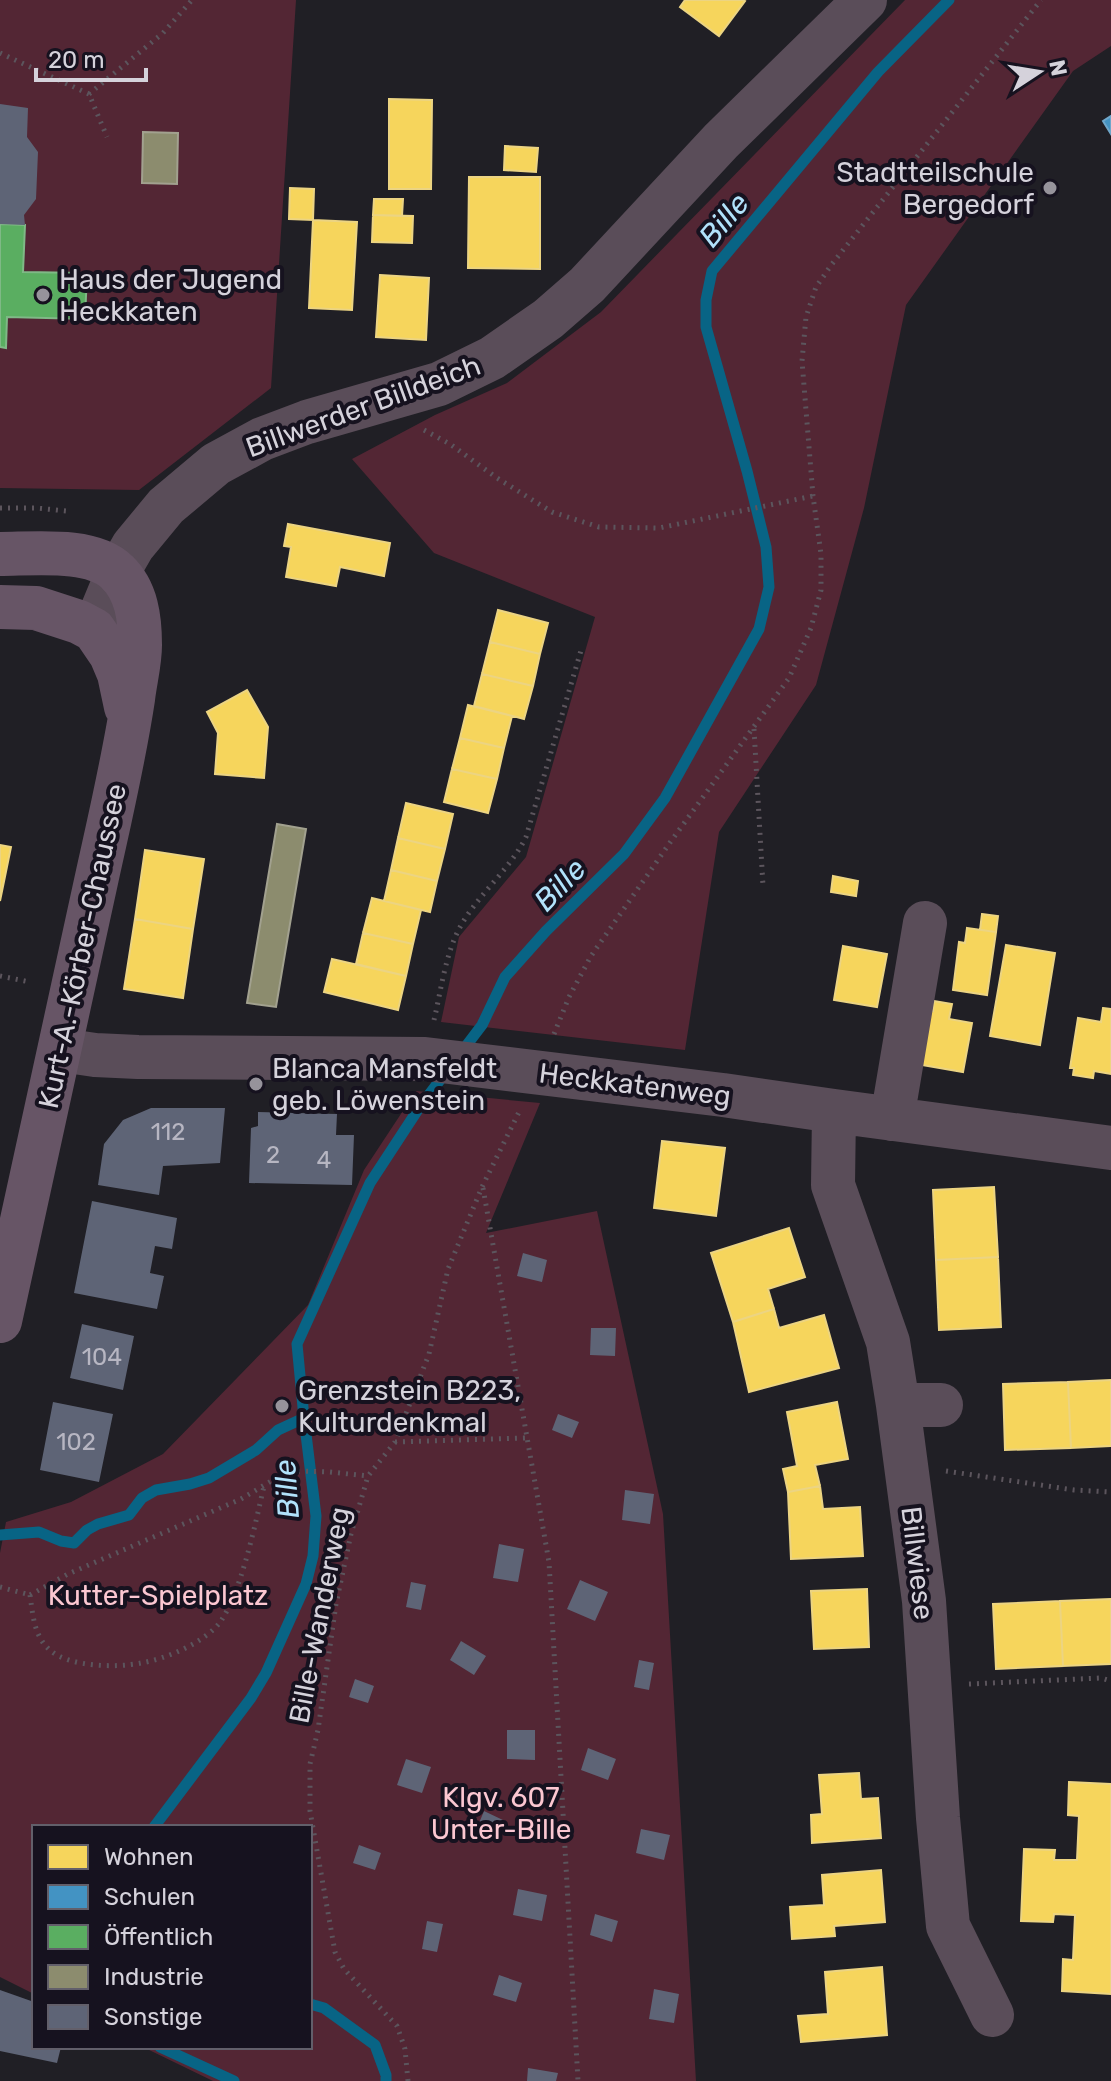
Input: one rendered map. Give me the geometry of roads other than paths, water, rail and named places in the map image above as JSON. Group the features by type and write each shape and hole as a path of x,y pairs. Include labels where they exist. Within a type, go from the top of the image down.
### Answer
{"main road":[{"path":"0,554 90,557 118,572"},
{"name":"Kurt-A.-Körber-Chaussee","path":"0,1321 128,729 140,648 138,616 130,590 118,572"},
{"path":"0,607 36,608 94,630 111,655 119,674 126,698 128,729"}],"street":[{"name":"Billwerder Billdeich","path":"94,630 118,572 133,546 166,506 216,464 262,439 307,422 439,384 492,358 548,319 587,285 721,141 865,0"},
{"path":"892,1119 925,923"},
{"name":"Heckkatenweg","path":"61,1050 138,1057 425,1059 723,1095 1111,1148"},
{"name":"Billwiese","path":"834,1111 833,1185 888,1342 898,1405 924,1601 948,1926 992,2015"},
{"path":"898,1405 941,1405"}],"waterway":[{"name":"Bille","path":"460,1054 482,1025 505,977 546,931 624,854 665,798 759,629 769,587 766,547 706,327 706,300 712,271 878,72 949,0"},
{"name":"Bille","path":"156,1825 251,1698 266,1673 306,1584 313,1556 316,1516 297,1344 370,1183 447,1071"},
{"path":"0,1535 39,1532 74,1543 98,1524 129,1515 142,1498 156,1490 209,1478 256,1450 278,1430 304,1418"},
{"name":"Bille","path":"312,2005 324,2008 375,2045 386,2081"},
{"path":"164,2049 234,2081"}],"place":[{"name":"Stadtteilschule Bergedorf","path":"1050,188"},
{"name":"Haus der Jugend Heckkaten","path":"43,295"},
{"name":"Blanca Mansfeldt geb. Löwenstein","path":"256,1084"},
{"name":"Grenzstein B223, Kulturdenkmal","path":"282,1406"}],"park label":[{"name":"Kutter-Spielplatz","path":"158,1595"},
{"name":"Klgv. 607 Unter-Bille","path":"501,1813"}]}
